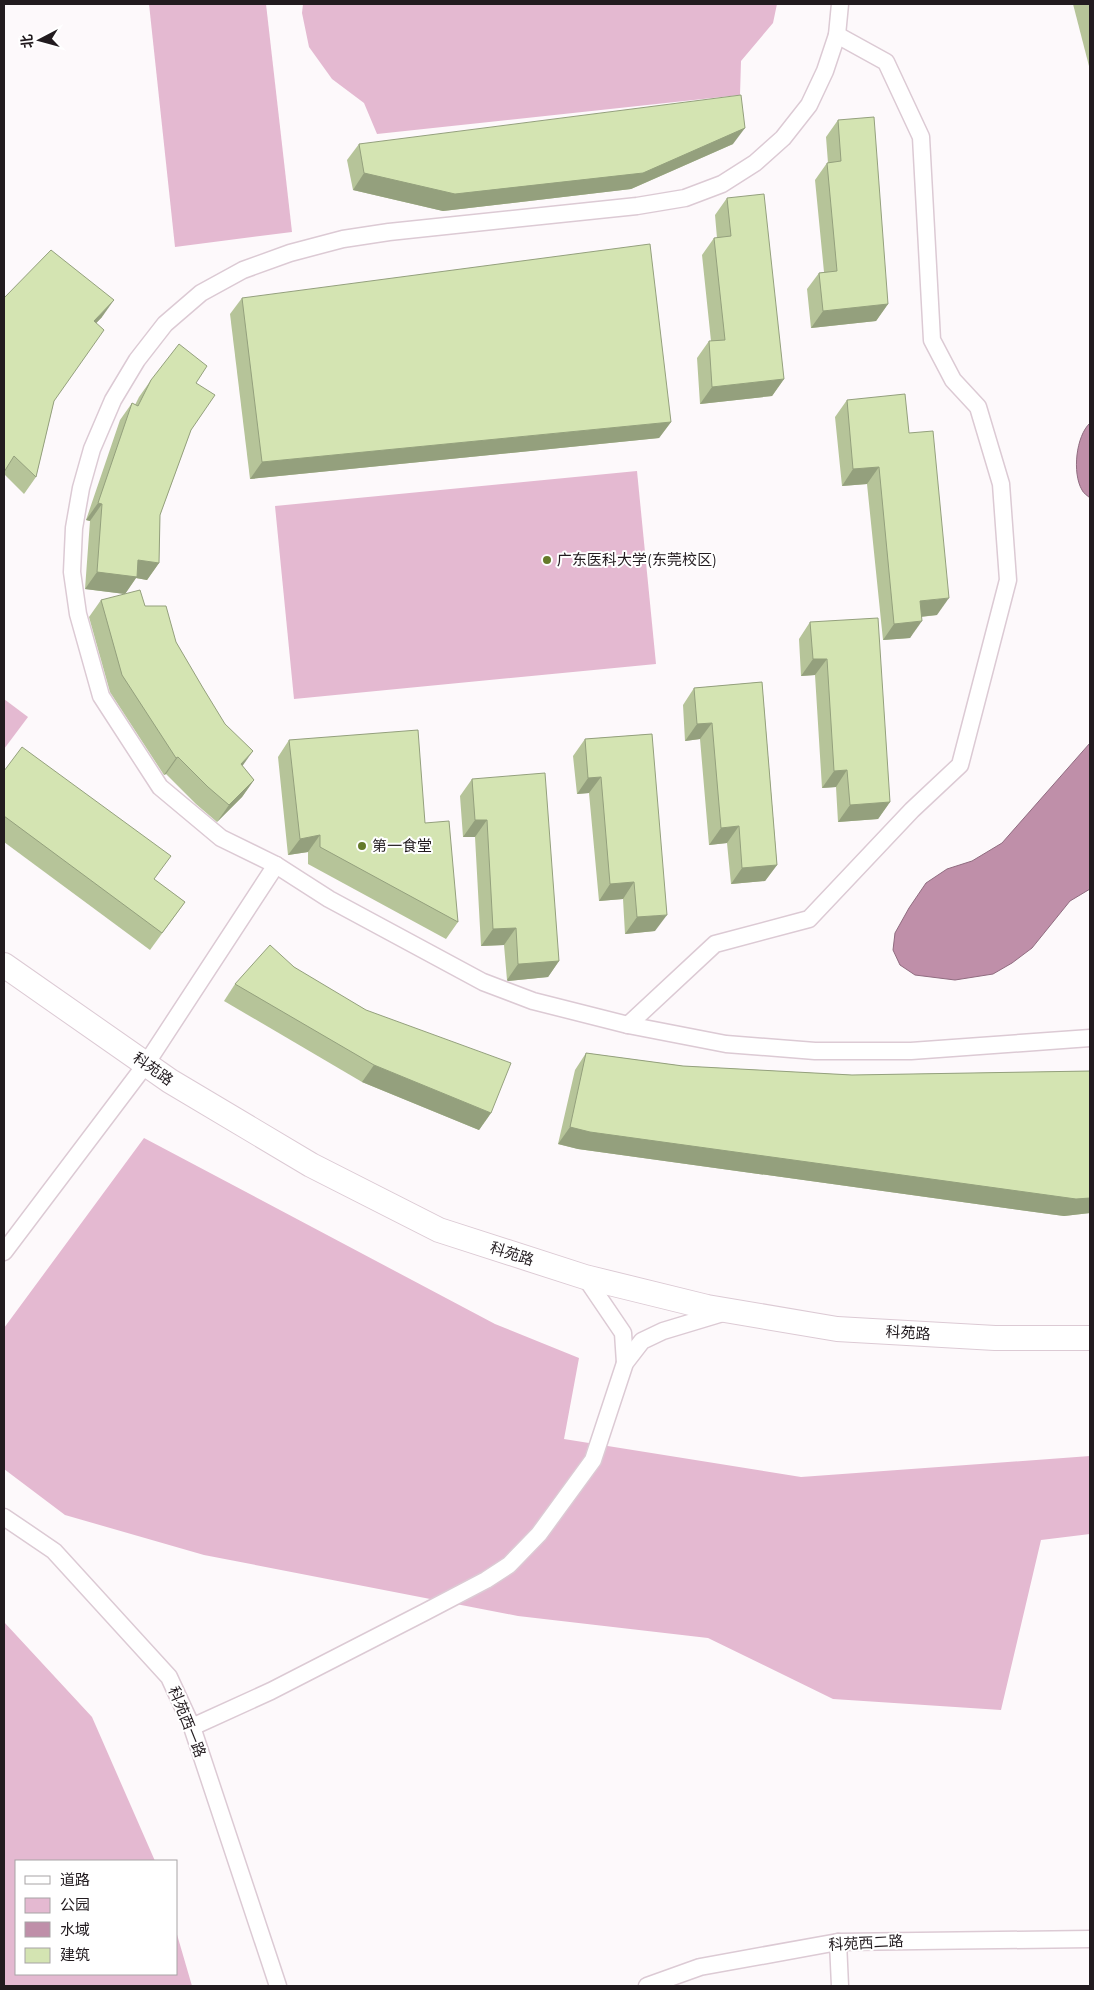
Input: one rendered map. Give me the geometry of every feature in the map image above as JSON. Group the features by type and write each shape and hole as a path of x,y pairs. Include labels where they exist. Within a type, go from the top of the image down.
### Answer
{"street":[{"path":"840,4 837,35 825,71 809,105 783,138 755,163 722,184 684,198 638,206 388,232 343,239 290,253 243,270 201,293 165,324 137,360 113,400 92,449 81,488 74,528 72,572 78,614 101,696 160,788 221,838 276,866 329,899 483,982 533,1001 628,1025 726,1044 815,1051 911,1051 1090,1038"},
{"path":"628,1025 715,944 809,919 912,810 960,765 1008,580 1001,484 978,407 953,380 932,340 921,136 886,62 837,35"},
{"path":"4,1252 146,1064 276,866"},
{"name":"科苑路","path":"4,965 170,1081 311,1164 438,1230 584,1277 728,1311 837,1329 995,1338 1090,1338"},
{"path":"584,1277 624,1333 625,1363"},
{"path":"192,1727 271,1691 417,1617 486,1580 509,1565 539,1534 593,1460 625,1363 642,1341 663,1331 728,1311"},
{"name":"科苑西一路","path":"4,1517 54,1551 169,1677 192,1727 278,1986"},
{"name":"科苑西二路","path":"647,1986 700,1967 838,1942 1090,1939"},
{"path":"838,1942 840,1986"}],"green space":[{"path":"149,4 266,4 292,232 175,247"},
{"path":"303,4 777,4 773,23 741,61 740,95 377,134 364,103 332,79 309,47 302,13"},
{"path":"637,471 656,664 294,699 275,506"},
{"path":"4,699 28,717 4,749"},
{"path":"144,1138 495,1324 579,1358 564,1439 801,1477 1090,1456 1090,1534 1041,1540 1001,1710 833,1699 708,1638 518,1616 204,1555 65,1515 4,1469 4,1328"},
{"path":"4,1622 92,1717 155,1860 15,1860 15,1975 178,1975 178,1938 192,1986 4,1986"}],"water":[{"path":"1090,423 1090,498 1083,491 1079,483 1076,465 1081,437"},
{"path":"1090,743 1090,889 1070,901 1032,948 993,974 955,980 915,975 900,965 893,950 895,933 926,883 947,869 972,861 1002,843"}],"building":[{"path":"741,95 745,128 643,173 455,194 364,173 359,144"},
{"path":"874,117 888,304 823,311 819,273 837,271 827,163 841,161 838,120"},
{"path":"764,194 784,379 712,387 709,341 725,340 714,238 731,236 727,198"},
{"path":"650,244 671,422 262,462 242,298"},
{"path":"51,250 114,300 94,321 104,330 54,401 36,477 14,456 4,472 4,298"},
{"path":"179,344 207,366 196,383 215,395 191,430 160,515 159,563 138,560 137,577 97,572 102,504 98,503 132,403 138,406 151,380"},
{"path":"905,394 909,433 933,431 949,598 920,601 922,621 894,624 879,467 853,469 847,400"},
{"path":"140,590 145,606 166,606 176,642 203,688 225,724 253,751 241,764 254,780 229,805 178,757 176,758 122,675 101,600"},
{"path":"878,618 890,802 850,805 847,770 834,771 827,659 813,659 810,622"},
{"path":"762,682 777,865 742,868 739,826 721,828 712,723 697,724 694,688"},
{"name":"第一食堂","path":"418,730 425,823 449,821 458,922 320,847 320,835 300,839 289,740"},
{"path":"652,734 667,915 637,917 634,882 610,884 601,777 588,778 585,739"},
{"path":"22,747 171,856 154,879 185,902 162,933 4,816 4,771"},
{"path":"545,773 559,961 518,964 516,928 493,929 487,820 475,820 472,779"},
{"path":"270,945 294,967 366,1010 511,1063 491,1113 374,1065 235,984"},
{"path":"586,1053 683,1066 852,1075 1090,1071 1090,1198 1076,1199 590,1132 570,1127"}],"place":[{"name":"广东医科大学(东莞校区)","path":"547,560"},
{"name":"第一食堂","path":"362,846"}]}
